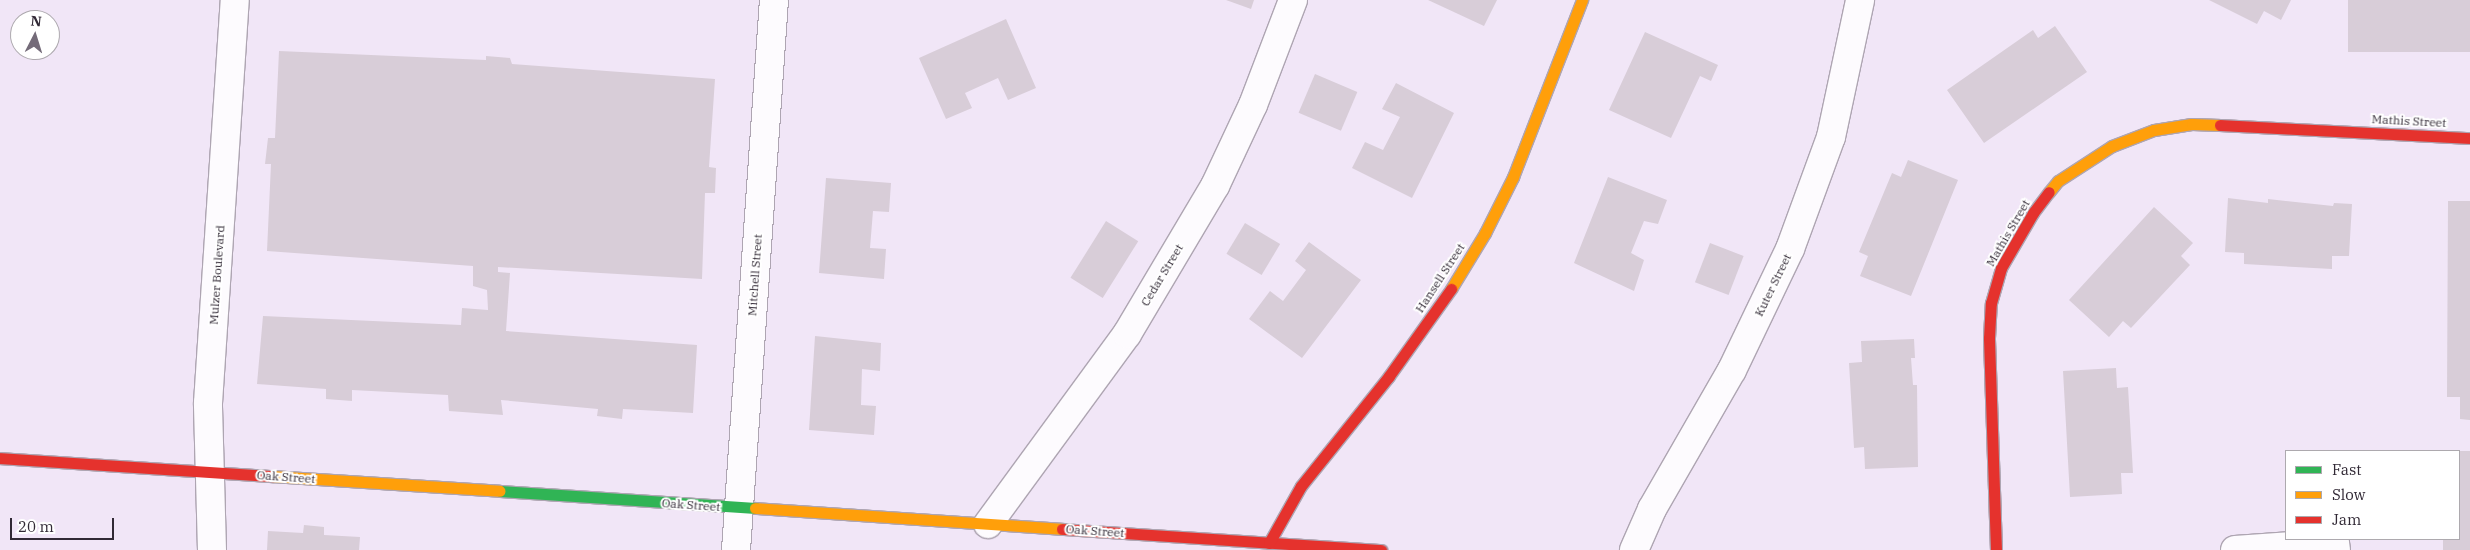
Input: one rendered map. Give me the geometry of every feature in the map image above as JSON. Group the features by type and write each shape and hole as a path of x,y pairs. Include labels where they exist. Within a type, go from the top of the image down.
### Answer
{"street":[{"name":"Mulzer Boulevard","path":"212,550 208,403 235,0"},
{"name":"Mitchell Street","path":"736,550 780,0"},
{"name":"Cedar Street","path":"988,524 1127,334 1215,186 1253,105 1292,0"},
{"name":"Hansell Street","path":"1269,543 1301,486 1435,312 1485,232 1513,177 1582,0"},
{"name":"Kuter Street","path":"1634,550 1652,510 1732,370 1790,249 1831,137 1860,0"},
{"name":"Mathis Street","path":"1996,550 1989,338 1991,303 2001,268 2033,212 2058,181 2112,146 2154,130 2192,124 2470,138"},
{"name":"Oak Street","path":"0,458 1381,550"},
{"path":"2235,550 2336,547"}],"building":[{"path":"1226,0 1254,0 1251,9"},
{"path":"1428,0 1497,0 1484,26"},
{"path":"2209,0 2291,0 2281,20 2264,11 2257,24"},
{"path":"2348,0 2470,0 2470,52 2348,52"},
{"path":"1006,19 1036,88 1008,100 998,78 965,93 972,108 946,119 919,58"},
{"path":"2055,26 2087,72 1984,143 1947,90 2033,30 2038,38"},
{"path":"1645,32 1718,65 1711,81 1700,76 1671,138 1609,110"},
{"path":"279,51 486,60 486,56 510,58 512,64 715,79 709,167 716,168 715,193 705,193 702,279 498,267 498,272 510,273 506,331 697,345 693,413 623,409 622,419 597,416 598,409 501,400 503,415 449,411 448,395 352,390 352,401 326,399 326,389 257,384 263,316 461,325 462,308 488,310 487,290 473,286 473,266 267,251 271,164 265,164 268,138 275,138"},
{"path":"1315,74 1357,92 1341,131 1299,113"},
{"path":"1396,83 1454,113 1412,198 1352,168 1365,142 1383,150 1400,117 1382,109"},
{"path":"1908,160 1958,180 1911,296 1860,276 1868,256 1859,252 1892,173 1901,177"},
{"path":"1608,177 1667,200 1658,224 1644,221 1631,253 1644,260 1634,291 1574,263"},
{"path":"826,178 891,183 889,212 873,211 870,248 886,249 884,279 819,273"},
{"path":"2228,198 2268,203 2268,199 2333,206 2334,203 2352,204 2349,256 2332,256 2332,269 2244,264 2244,253 2225,252"},
{"path":"2448,201 2470,201 2470,420 2460,419 2460,397 2447,397"},
{"path":"2154,207 2193,243 2181,256 2190,265 2131,328 2123,321 2109,337 2069,300"},
{"path":"1106,221 1138,241 1103,298 1070,278"},
{"path":"1245,223 1280,244 1262,275 1226,254"},
{"path":"1309,242 1361,280 1302,358 1249,319 1270,291 1283,301 1306,270 1295,261"},
{"path":"1710,243 1744,256 1729,295 1695,282"},
{"path":"815,336 881,343 880,371 862,369 861,405 876,406 874,435 809,430"},
{"path":"1914,339 1915,358 1911,358 1913,385 1917,385 1918,467 1865,469 1864,447 1854,448 1849,363 1862,362 1861,341"},
{"path":"2116,368 2117,388 2128,387 2133,473 2121,473 2122,494 2070,497 2063,371"},
{"path":"2460,451 2470,451 2470,550 2443,550 2443,540 2460,540"},
{"path":"304,525 324,527 324,535 360,537 359,550 267,550 268,531 303,533"}],"traffic: fast":[{"path":"500,491 755,508"}],"traffic: slow":[{"path":"1451,289 1485,233 1513,177 1582,0"},
{"path":"2049,192 2058,181 2112,146 2154,130 2192,124 2220,125"},
{"path":"271,476 500,491"},
{"path":"755,508 1062,529"}],"traffic: jam":[{"path":"2220,125 2470,138"},
{"path":"1996,550 1989,338 1991,303 2001,268 2033,213 2049,192"},
{"path":"1269,543 1301,486 1389,376 1451,289"},
{"path":"0,458 271,476"},
{"path":"1062,529 1381,550"}]}
